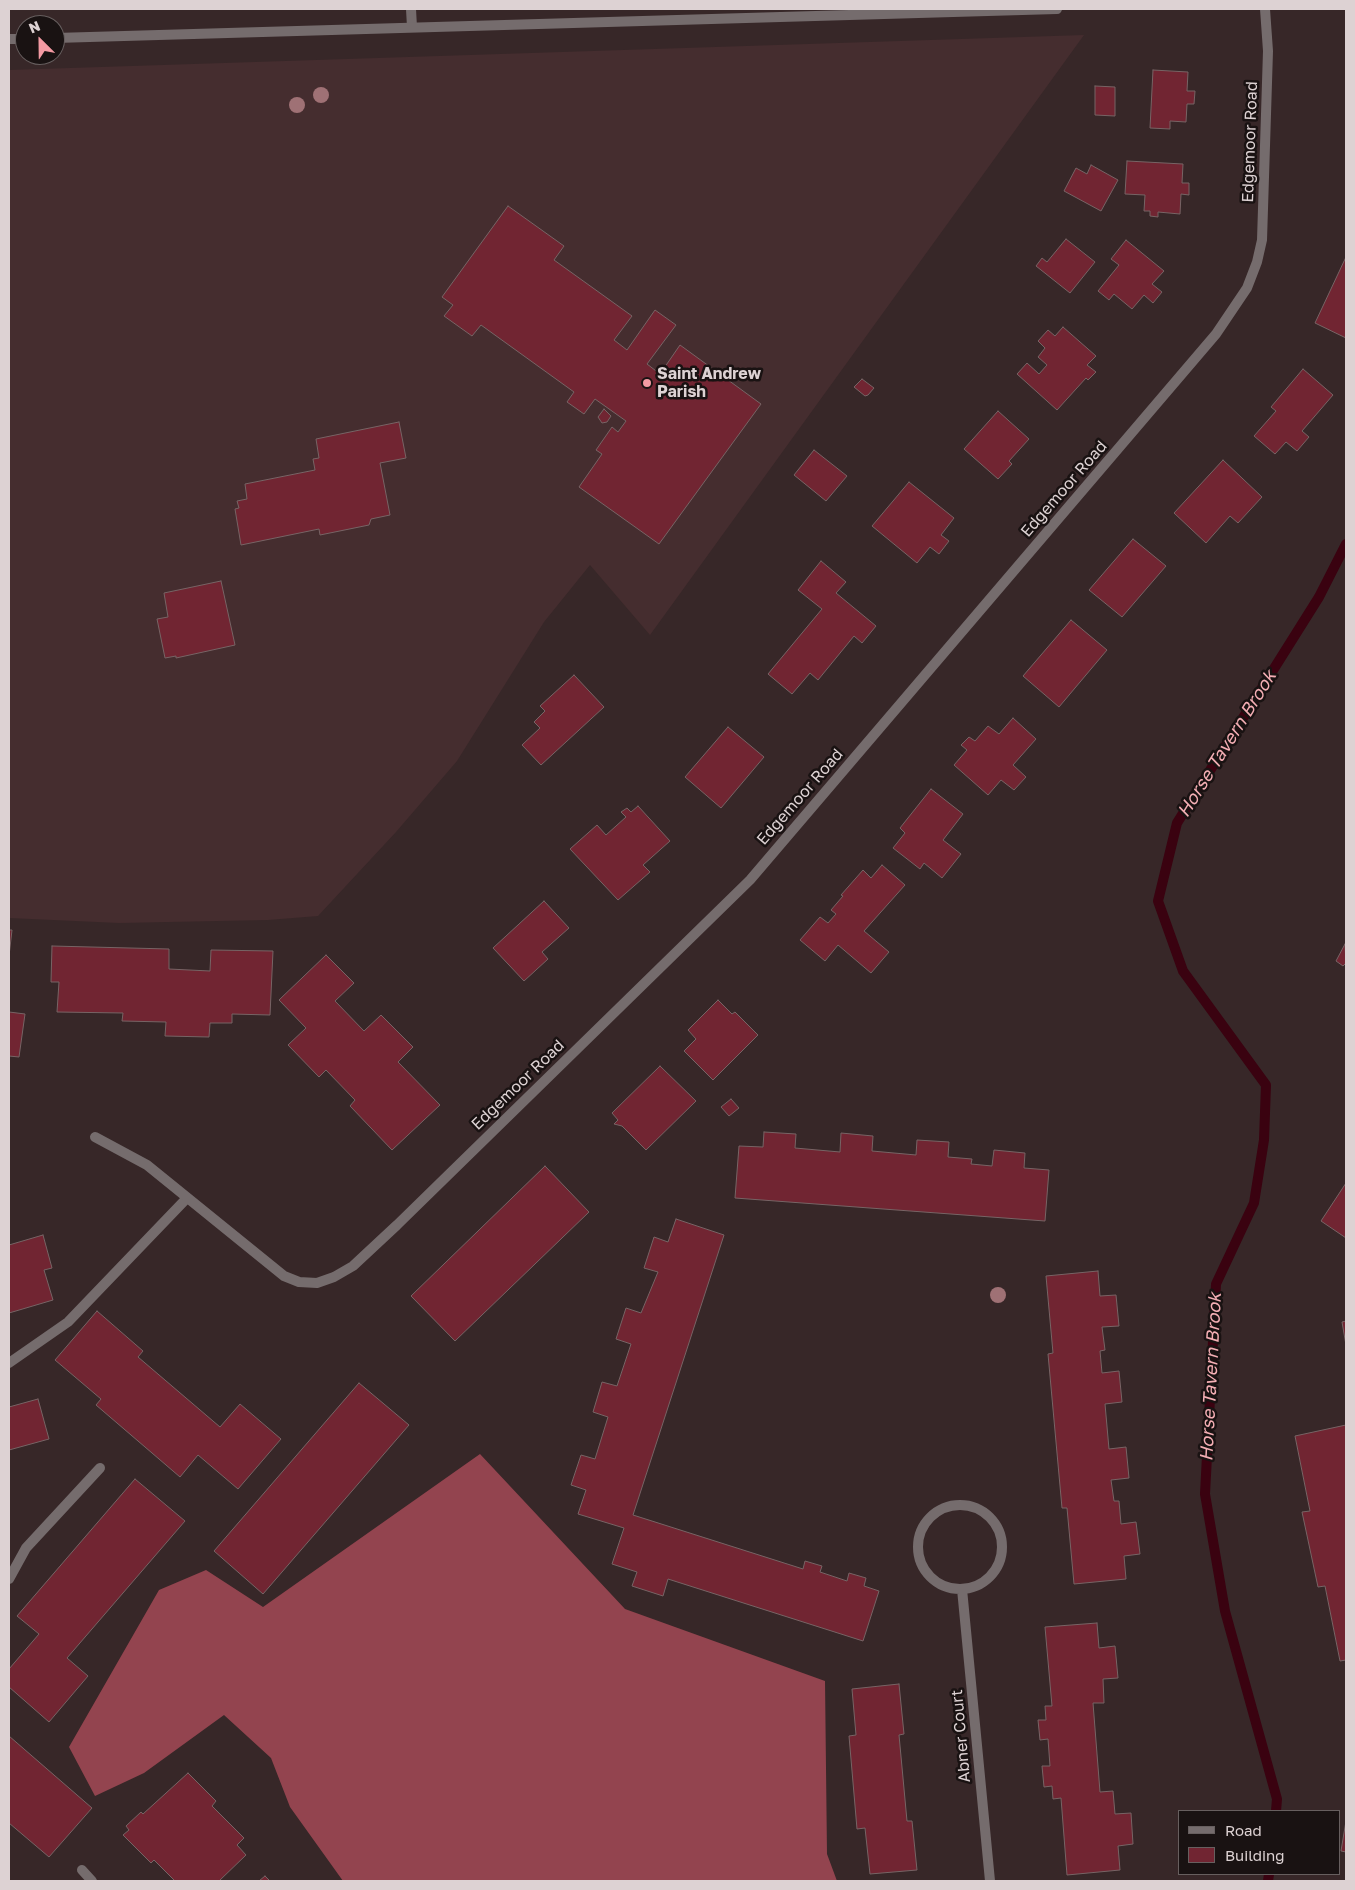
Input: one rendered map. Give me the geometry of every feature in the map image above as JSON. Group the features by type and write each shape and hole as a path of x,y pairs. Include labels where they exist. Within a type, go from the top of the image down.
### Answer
{"street":[{"path":"411,9 412,26"},
{"path":"65,38 412,26 1057,9"},
{"name":"Edgemoor Road","path":"95,1137 147,1165 284,1276 299,1282 317,1283 334,1277 353,1266 397,1225 750,880 1209,342 1247,288 1257,262 1262,240 1268,51 1264,9"},
{"path":"9,1363 68,1322 187,1198"},
{"path":"9,1579 26,1548 100,1468"},
{"path":"966,1505 981,1510 993,1520 1000,1534 1002,1549 998,1564 994,1570 977,1585 962,1589 950,1588 929,1576 922,1565 918,1553 918,1538 924,1523 936,1512 951,1506 966,1505"},
{"name":"Abner Court","path":"962,1589 990,1881"},
{"path":"82,1870 92,1881"}],"shaded area":[{"path":"1084,35 650,635 590,565 544,622 457,761 396,832 318,916 268,920 119,923 9,918 9,70"},
{"path":"480,1454 625,1609 825,1681 827,1854 837,1881 343,1881 290,1807 271,1758 224,1715 144,1773 95,1796 69,1747 159,1590 206,1570 263,1607"}],"building":[{"path":"1153,70 1188,72 1187,91 1195,91 1194,104 1187,104 1186,122 1170,121 1170,129 1150,128"},
{"path":"1095,86 1115,87 1115,116 1095,115"},
{"path":"1127,161 1183,164 1182,183 1189,183 1189,195 1181,194 1180,214 1158,212 1158,217 1150,216 1150,211 1144,211 1145,195 1125,194"},
{"path":"1091,165 1118,180 1101,211 1064,191 1076,168 1087,174"},
{"name":"Saint Andrew Parish","path":"508,206 564,246 554,260 632,316 614,340 627,350 655,310 676,325 647,364 660,374 680,345 761,404 659,544 579,487 602,454 596,450 612,427 618,432 626,421 595,399 584,414 567,402 574,392 481,325 472,336 444,316 453,305 442,297"},
{"path":"1066,239 1095,262 1070,293 1036,266 1042,258 1047,262"},
{"path":"1126,240 1164,271 1152,284 1162,292 1153,303 1144,295 1132,309 1114,294 1109,300 1098,291 1119,265 1111,259"},
{"path":"1346,257 1346,338 1315,323"},
{"path":"1063,327 1096,356 1087,365 1096,372 1088,380 1086,378 1057,410 1017,374 1027,363 1039,374 1047,365 1038,357 1045,348 1038,341 1048,330 1055,336"},
{"path":"1303,369 1333,395 1302,431 1309,437 1297,451 1286,442 1275,454 1254,436 1276,411 1271,407"},
{"path":"862,379 874,388 865,396 854,387"},
{"path":"604,409 611,416 607,422 602,423 598,417"},
{"path":"998,411 1029,439 1009,461 1012,464 998,479 964,449"},
{"path":"399,422 406,458 380,463 390,515 371,519 369,525 320,535 319,529 241,545 235,509 239,508 237,501 247,499 245,484 315,470 313,459 319,458 316,439"},
{"path":"814,450 847,476 826,501 794,475"},
{"path":"1223,460 1262,497 1238,523 1230,516 1206,543 1174,513"},
{"path":"909,482 954,518 941,535 949,541 939,554 930,547 917,563 872,526"},
{"path":"1133,539 1166,566 1122,617 1089,590"},
{"path":"821,561 846,582 836,593 876,626 862,643 854,636 818,680 810,673 792,694 768,674 822,609 798,590"},
{"path":"221,581 235,645 176,658 176,656 165,658 157,619 168,617 164,593"},
{"path":"1071,620 1107,650 1059,707 1023,676"},
{"path":"574,675 604,707 541,765 522,745 540,728 534,722 545,711 540,706"},
{"path":"1013,718 1036,739 1013,765 1026,777 1014,790 1001,780 988,795 954,765 967,750 961,745 969,737 975,741 988,726 999,734"},
{"path":"728,727 764,757 721,808 685,777"},
{"path":"931,789 963,814 943,840 961,854 942,878 924,863 920,869 893,848 905,833 900,828"},
{"path":"638,806 670,841 643,865 650,872 618,900 570,849 597,825 606,835 626,817 621,812 627,808 631,812"},
{"path":"882,865 905,885 864,931 889,952 871,973 838,945 825,961 800,940 820,917 828,923 836,914 831,910 843,896 841,895 863,870 871,878"},
{"path":"544,901 569,928 542,952 548,959 524,981 493,948"},
{"path":"9,930 12,930 9,956"},
{"path":"1345,944 1346,963 1343,966 1336,961"},
{"path":"52,946 169,949 169,969 210,971 211,950 273,951 270,1015 232,1014 232,1023 210,1023 209,1037 165,1036 166,1022 122,1021 123,1013 57,1012 59,982 51,982"},
{"path":"326,955 354,983 335,1001 364,1031 381,1015 413,1047 398,1062 440,1105 392,1150 350,1106 355,1100 326,1070 319,1077 288,1045 306,1028 279,1000"},
{"path":"718,1000 732,1014 735,1012 758,1035 713,1080 684,1051 696,1039 688,1030"},
{"path":"9,1012 25,1014 19,1057 9,1056"},
{"path":"660,1066 696,1101 646,1150 622,1126 614,1124 618,1120 612,1113"},
{"path":"731,1099 739,1108 729,1116 721,1107"},
{"path":"764,1132 796,1134 795,1148 840,1152 841,1133 873,1136 872,1151 916,1155 917,1140 949,1142 948,1157 972,1159 971,1164 992,1166 994,1150 1025,1153 1024,1168 1049,1170 1045,1221 735,1198 739,1146 763,1147"},
{"path":"545,1166 589,1212 455,1341 411,1296"},
{"path":"1346,1183 1346,1238 1321,1221"},
{"path":"676,1219 724,1235 633,1515 803,1569 805,1561 822,1566 820,1572 847,1581 849,1573 866,1578 864,1586 879,1591 863,1641 668,1579 663,1596 632,1586 637,1572 612,1564 624,1528 578,1514 586,1490 571,1485 581,1455 595,1459 608,1417 593,1412 602,1382 617,1386 631,1344 616,1339 626,1308 641,1313 658,1272 644,1268 654,1237 668,1242"},
{"path":"43,1235 52,1268 44,1270 53,1300 9,1313 9,1245"},
{"path":"1098,1271 1100,1296 1116,1295 1119,1326 1102,1327 1105,1350 1100,1351 1102,1373 1119,1371 1122,1402 1105,1404 1109,1449 1126,1447 1129,1478 1111,1480 1114,1501 1119,1501 1121,1524 1136,1522 1140,1554 1124,1556 1126,1579 1074,1584 1067,1508 1062,1508 1048,1354 1053,1353 1046,1276"},
{"path":"97,1311 143,1351 138,1357 220,1427 240,1404 281,1439 238,1489 198,1455 180,1477 96,1405 101,1399 55,1360"},
{"path":"1346,1321 1346,1345 1342,1322"},
{"path":"359,1383 409,1425 263,1594 214,1551"},
{"path":"38,1399 49,1439 9,1450 9,1407"},
{"path":"1346,1425 1346,1660 1340,1661 1325,1586 1318,1587 1302,1512 1310,1511 1295,1436"},
{"path":"135,1479 185,1521 67,1658 88,1676 49,1722 9,1687 9,1669 39,1634 17,1616"},
{"path":"1097,1623 1099,1648 1115,1646 1118,1678 1103,1679 1104,1703 1093,1703 1100,1792 1113,1791 1115,1814 1131,1813 1133,1844 1118,1846 1120,1870 1067,1875 1061,1798 1053,1799 1052,1786 1044,1787 1042,1766 1050,1766 1048,1739 1040,1740 1038,1720 1046,1720 1045,1706 1052,1706 1045,1627"},
{"path":"899,1684 904,1734 899,1735 907,1821 912,1821 917,1870 870,1874 865,1828 857,1829 849,1736 856,1735 852,1689"},
{"path":"9,1736 92,1808 49,1857 9,1823"},
{"path":"188,1773 216,1801 212,1806 244,1838 237,1845 246,1855 219,1881 175,1881 154,1860 151,1863 123,1835 129,1830 126,1826 141,1812 143,1814"},
{"path":"1346,1821 1346,1852 1341,1851"},
{"path":"265,1876 270,1881 259,1881"}],"waterway":[{"name":"Horse Tavern Brook","path":"1276,1810 1277,1799 1225,1611 1205,1494 1216,1284 1254,1203 1264,1140 1266,1085 1183,971 1158,901 1177,823 1319,597 1346,544"},
{"name":"Horse Tavern Brook","path":"1268,1881 1269,1875"}],"place":[{"name":"Saint Andrew Parish","path":"647,383"}]}
